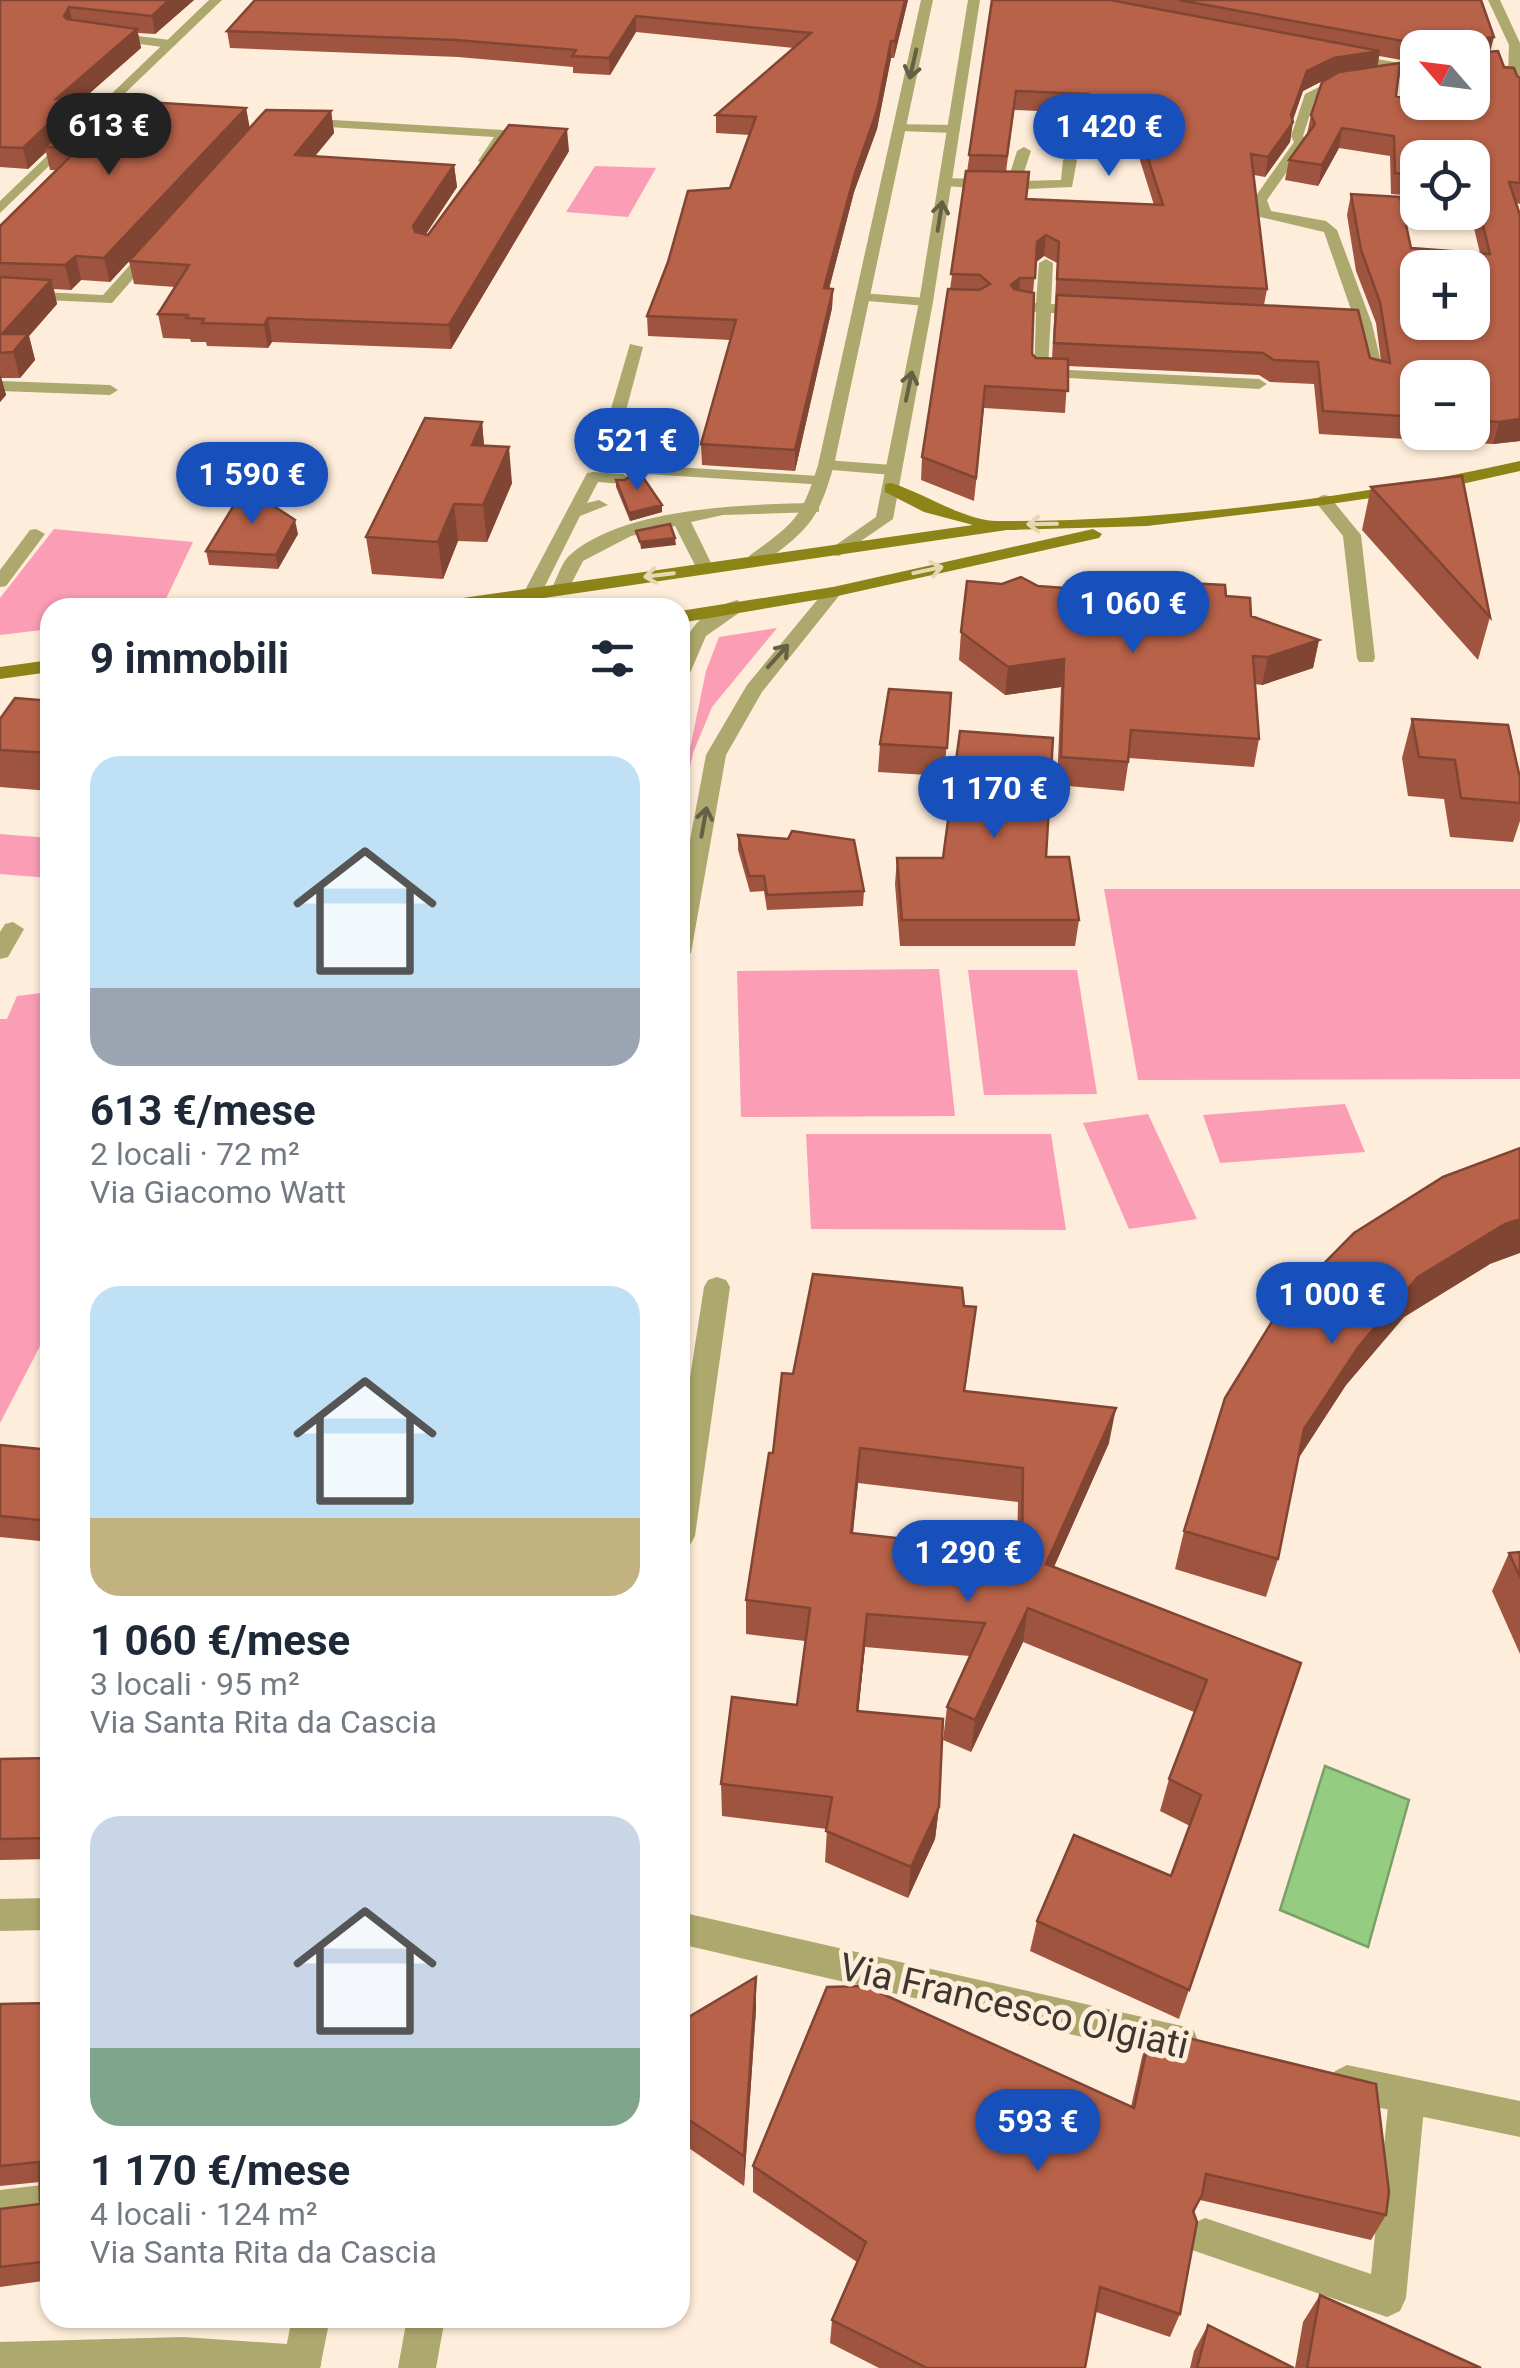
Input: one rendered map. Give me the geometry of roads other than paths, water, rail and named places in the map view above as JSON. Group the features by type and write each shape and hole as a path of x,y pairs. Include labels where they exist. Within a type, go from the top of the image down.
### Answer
{"main road":[{"path":"690,614 739,592 834,592 1147,522 1453,481 1520,466"},
{"path":"1453,481 1520,478"},
{"path":"891,479 930,508 1008,525"},
{"path":"496,598 1008,525 1147,522"},
{"path":"834,592 841,572 839,551"},
{"path":"739,592 755,560"},
{"path":"0,673 40,667"}],"street":[{"path":"0,209 216,0"},
{"path":"755,560 800,528 819,486 927,0"},
{"path":"1494,0 1515,45 1511,61 1520,92"},
{"path":"839,551 884,520 934,302 945,182 974,3 990,1"},
{"path":"94,34 170,44"},
{"path":"1339,56 1400,67"},
{"path":"1377,379 1364,324 1330,230 1322,224 1266,214 1260,200 1301,142 1297,136 1308,97 1331,85 1399,74"},
{"path":"288,121 502,134 474,178"},
{"path":"899,127 954,129"},
{"path":"1002,186 1018,178 1024,151"},
{"path":"945,182 1002,186 1068,184 1070,160"},
{"path":"0,294 107,300 169,230"},
{"path":"1046,262 1040,373 1259,384"},
{"path":"861,297 934,302"},
{"path":"1020,307 1100,310"},
{"path":"1346,323 1364,324"},
{"path":"634,348 602,467 819,486"},
{"path":"0,386 110,390"},
{"path":"533,592 594,477 819,486 891,479"},
{"path":"648,489 672,481"},
{"path":"560,588 576,558 625,532 682,522 819,486"},
{"path":"1323,500 1352,536 1366,658"},
{"path":"573,513 599,504"},
{"path":"682,522 705,568"},
{"path":"0,582 36,534"},
{"path":"690,644 701,626 739,592"},
{"path":"690,897 716,755 729,725 762,675 834,592"},
{"path":"0,952 12,928"},
{"path":"690,1469 717,1287"},
{"path":"0,1915 40,1914"},
{"name":"Via Francesco Olgiati","path":"690,1930 1217,2052"},
{"path":"1312,2074 1520,2119"},
{"path":"1204,2237 1387,2298 1407,2097"},
{"path":"0,2208 40,2203"},
{"path":"0,2361 39,2363 183,2356 301,2366 310,2328"},
{"path":"417,2368 424,2328"}]}
